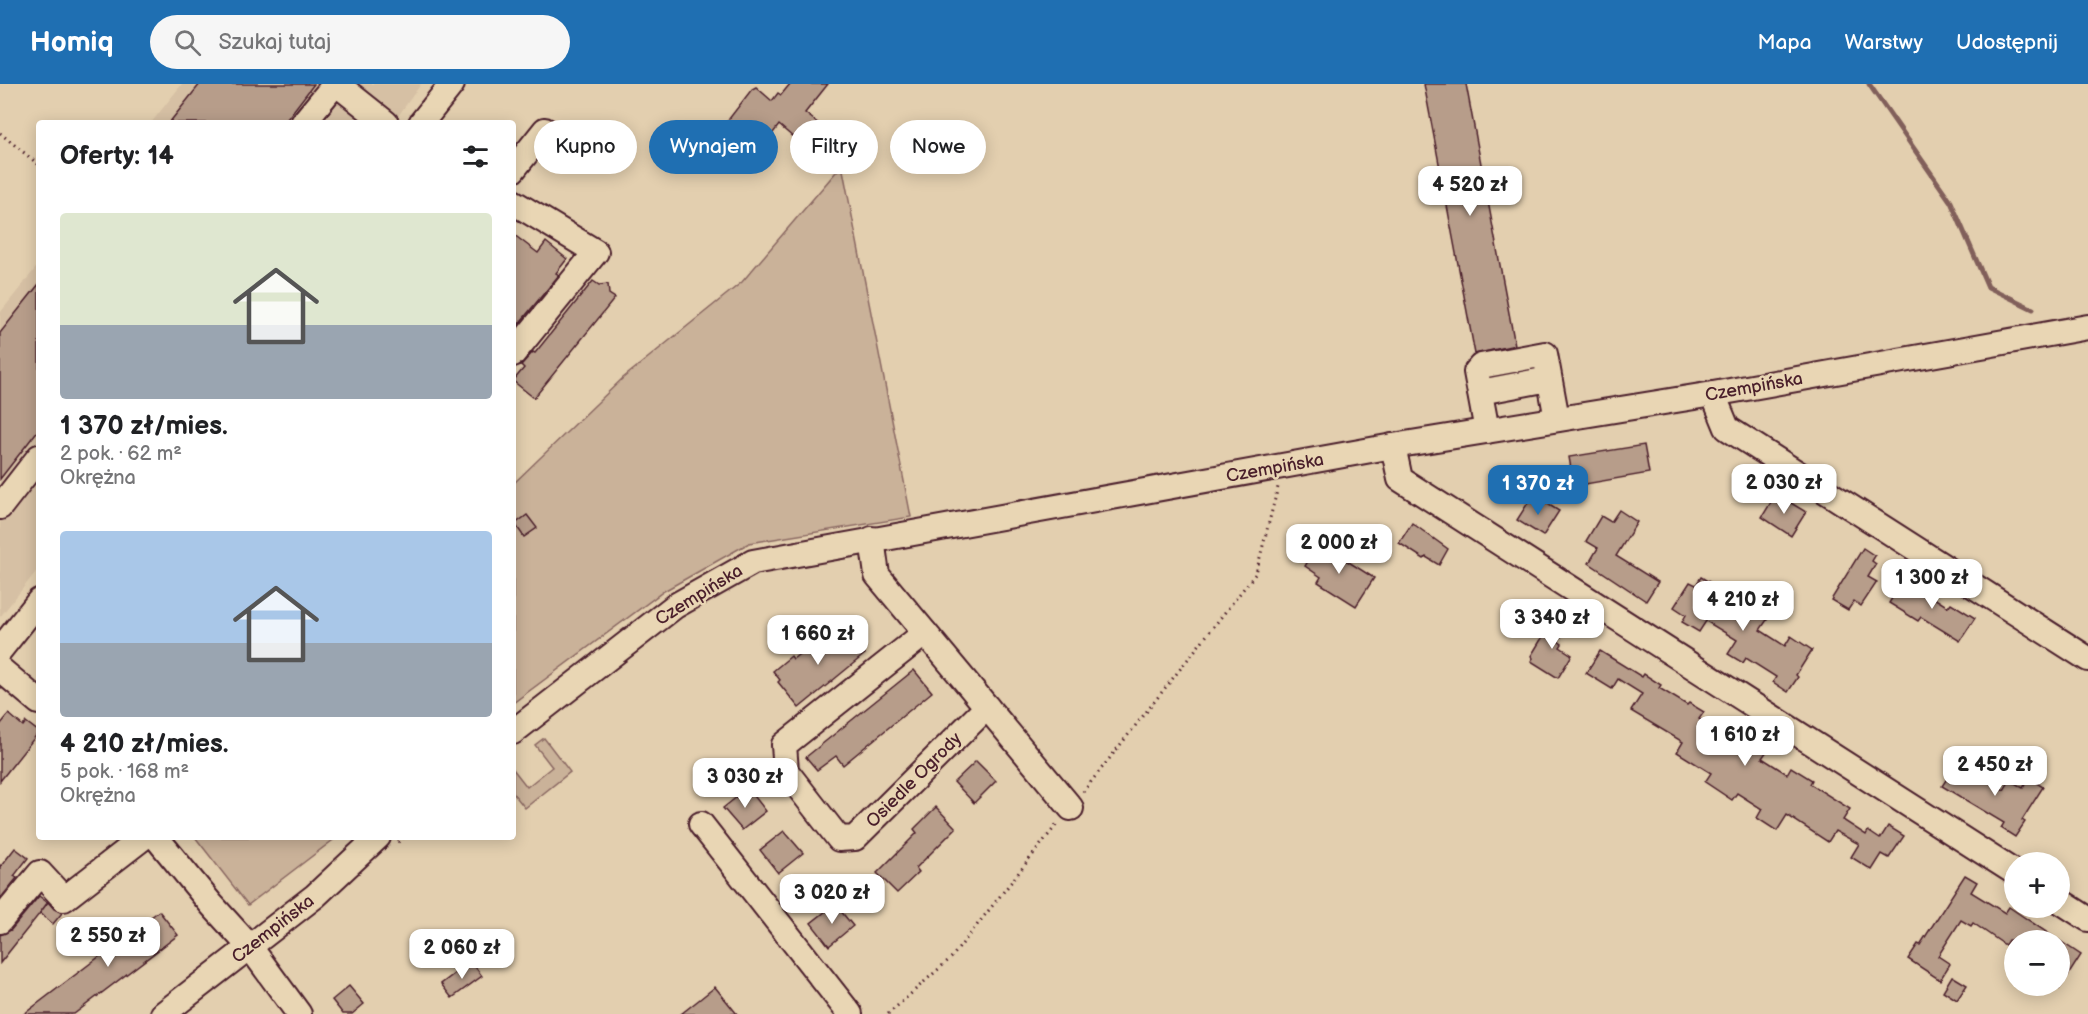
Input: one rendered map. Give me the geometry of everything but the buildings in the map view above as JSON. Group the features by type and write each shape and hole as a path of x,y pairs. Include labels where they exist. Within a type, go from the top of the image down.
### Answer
{"street":[{"path":"306,120 336,84 382,120"},
{"path":"423,120 452,84"},
{"path":"516,166 534,144"},
{"path":"516,204 596,252 516,350"},
{"name":"Czempińska","path":"516,730 675,606 753,562 1393,446 1713,394 2088,327"},
{"path":"1487,431 1479,386 1548,374 1557,419"},
{"path":"1713,394 1727,428 2088,659"},
{"path":"1393,446 1400,479 2004,866"},
{"path":"0,507 36,461"},
{"path":"872,539 877,575 1071,807"},
{"path":"0,650 36,606"},
{"name":"Osiedle Ogrody","path":"925,633 784,745 786,771 839,839 855,838 987,707"},
{"path":"0,669 36,699"},
{"path":"701,824 850,1014"},
{"path":"0,921 40,873 64,899 140,840"},
{"path":"158,840 250,947 299,1014"},
{"name":"Czempińska","path":"163,1014 315,896 375,840"},
{"path":"2070,907 2088,919"}],"path":[{"path":"0,133 36,163"},
{"path":"888,1014 951,958 1256,573 1278,483 1270,485"}],"shaded area":[{"path":"182,84 421,84 395,120 153,120"},
{"path":"834,174 844,174 911,517 749,543 664,591 516,701 516,481 623,378 742,282"},
{"path":"36,268 36,572 0,617 0,313"},
{"path":"544,738 570,772 525,808 516,797 516,773 527,787 552,767 535,745"},
{"path":"197,840 333,840 248,905"}],"waterway":[{"path":"1869,84 1951,202 1988,287 2033,309"}]}
